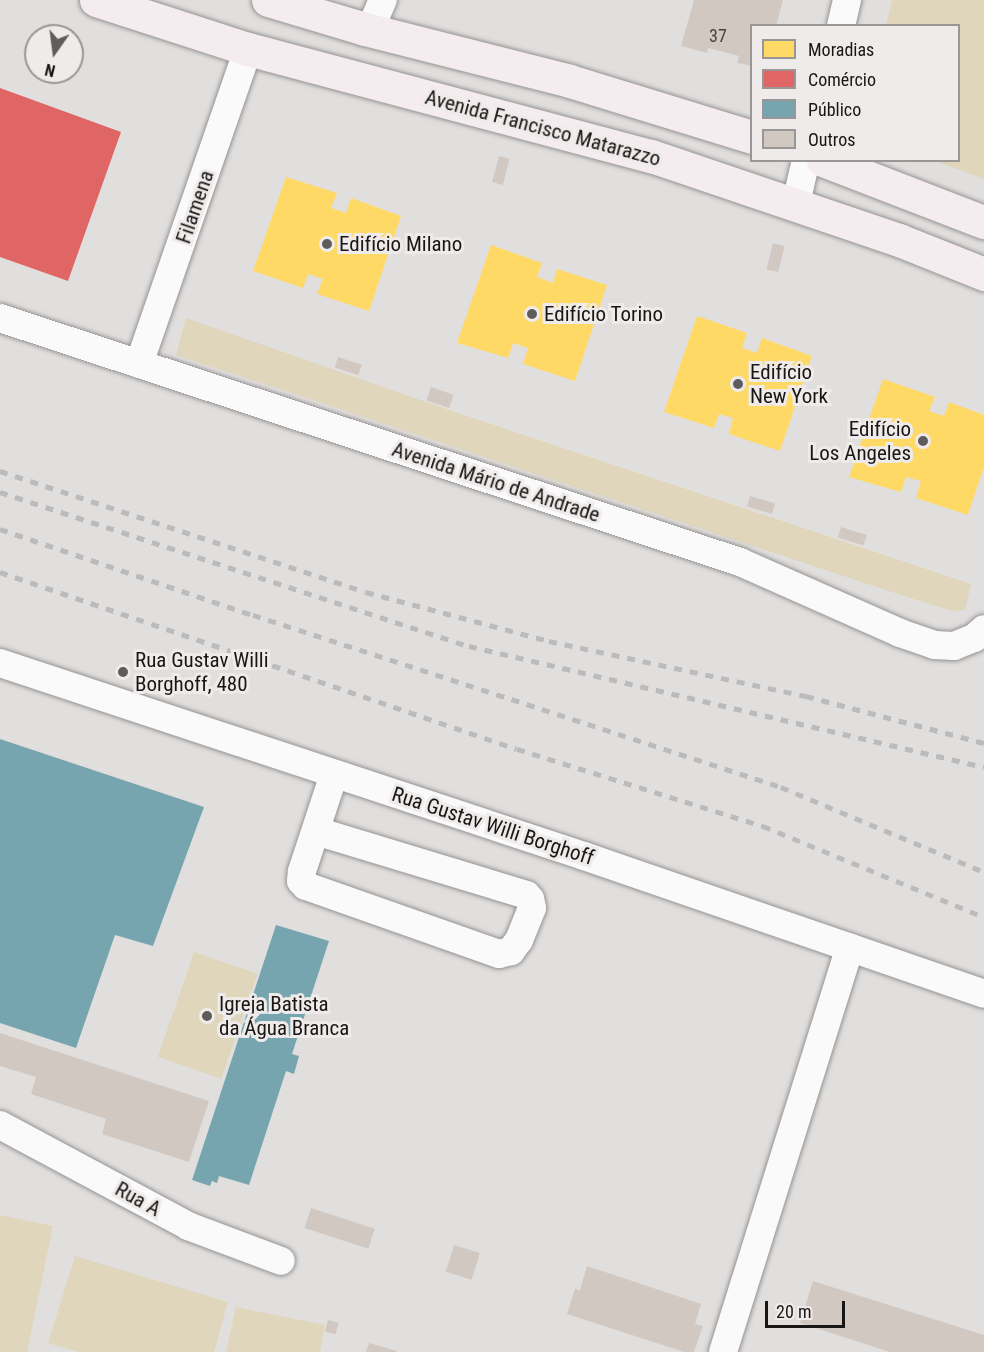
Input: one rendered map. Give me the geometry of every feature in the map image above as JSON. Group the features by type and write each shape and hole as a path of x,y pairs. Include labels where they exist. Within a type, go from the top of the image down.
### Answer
{"main road":[{"name":"Avenida Francisco Matarazzo","path":"96,0 248,49 651,156 796,203 984,274"},
{"path":"268,0 370,30 570,81 750,136"},
{"path":"828,162 984,222"}],"street":[{"path":"370,30 382,0"},
{"path":"841,24 847,0"},
{"name":"Filamena","path":"139,364 248,49"},
{"path":"796,203 806,162"},
{"name":"Avenida Mário de Andrade","path":"0,318 740,562 900,633 934,645 954,646 974,638 984,629"},
{"name":"Rua Gustav Willi Borghoff","path":"0,663 850,947 984,994"},
{"path":"316,831 526,895 530,899 531,908 519,940 511,951 499,954 306,886 301,881 302,871 334,774"},
{"path":"723,1352 850,947"},
{"name":"Rua A","path":"0,1125 188,1226 281,1261"}],"shaded area":[{"path":"892,0 984,0 984,179 938,162 960,162 960,24 886,24"},
{"path":"186,318 452,411 971,584 965,610 952,611 898,594 176,355"},
{"name":"Igreja Batista da Água Branca","path":"194,952 257,974 221,1079 158,1057"},
{"path":"0,1215 53,1226 27,1352 0,1352"},
{"path":"75,1256 228,1302 214,1352 79,1352 48,1343"},
{"path":"236,1307 325,1325 320,1352 226,1352"}],"building: Moradias":[{"name":"Edifício Milano","path":"286,177 337,193 331,208 346,213 351,198 401,216 369,311 317,294 323,279 308,274 303,288 253,271"},
{"name":"Edifício Torino","path":"491,245 542,263 537,277 553,283 557,269 607,285 575,381 523,364 528,348 513,343 508,358 457,343"},
{"name":"Edifício New York","path":"697,316 747,333 742,348 757,353 762,338 812,356 780,451 729,434 733,418 719,414 714,428 664,412"},
{"name":"Edifício Los Angeles","path":"883,379 935,397 929,411 944,416 949,402 984,415 984,466 968,515 916,498 921,481 906,477 901,492 849,477"}],"building: Comércio":[{"path":"0,88 121,132 68,281 0,257"}],"building: Público":[{"path":"0,739 204,807 153,946 115,935 76,1048 0,1023"},
{"path":"276,925 329,941 292,1054 299,1056 294,1074 286,1071 249,1185 219,1176 217,1183 212,1181 210,1186 192,1180"}],"building: Outros":[{"path":"694,0 783,0 777,24 750,24 750,66 737,63 739,56 708,48 707,53 681,46"},
{"path":"499,156 510,159 503,185 492,182"},
{"path":"773,243 785,246 778,272 766,269"},
{"path":"338,357 362,365 358,375 335,367"},
{"path":"431,387 454,395 449,408 426,400"},
{"path":"750,496 775,503 772,514 747,507"},
{"path":"841,527 867,535 864,545 838,538"},
{"path":"0,1033 209,1101 189,1162 102,1134 106,1119 31,1094 36,1077 0,1066"},
{"path":"311,1208 375,1229 368,1249 305,1228"},
{"path":"454,1245 480,1253 472,1280 446,1272"},
{"path":"587,1266 701,1304 695,1324 703,1326 694,1352 684,1352 567,1314 575,1289 580,1290"},
{"path":"813,1281 984,1335 984,1352 890,1352 800,1323"},
{"path":"328,1320 339,1323 336,1334 325,1332"},
{"path":"369,1343 397,1351 397,1352 366,1352"}],"railway":[{"path":"0,471 366,592 549,641 806,696 984,743"},
{"path":"0,492 469,646 984,767"},
{"path":"0,529 253,615 781,787 984,872"},
{"path":"0,572 517,749 763,826 984,917"}],"place":[{"name":"Edifício Milano","path":"327,244"},
{"name":"Edifício Torino","path":"532,314"},
{"name":"Edifício New York","path":"738,384"},
{"name":"Edifício Los Angeles","path":"923,441"},
{"name":"Rua Gustav Willi Borghoff, 480","path":"123,672"},
{"name":"Igreja Batista da Água Branca","path":"207,1016"}]}
